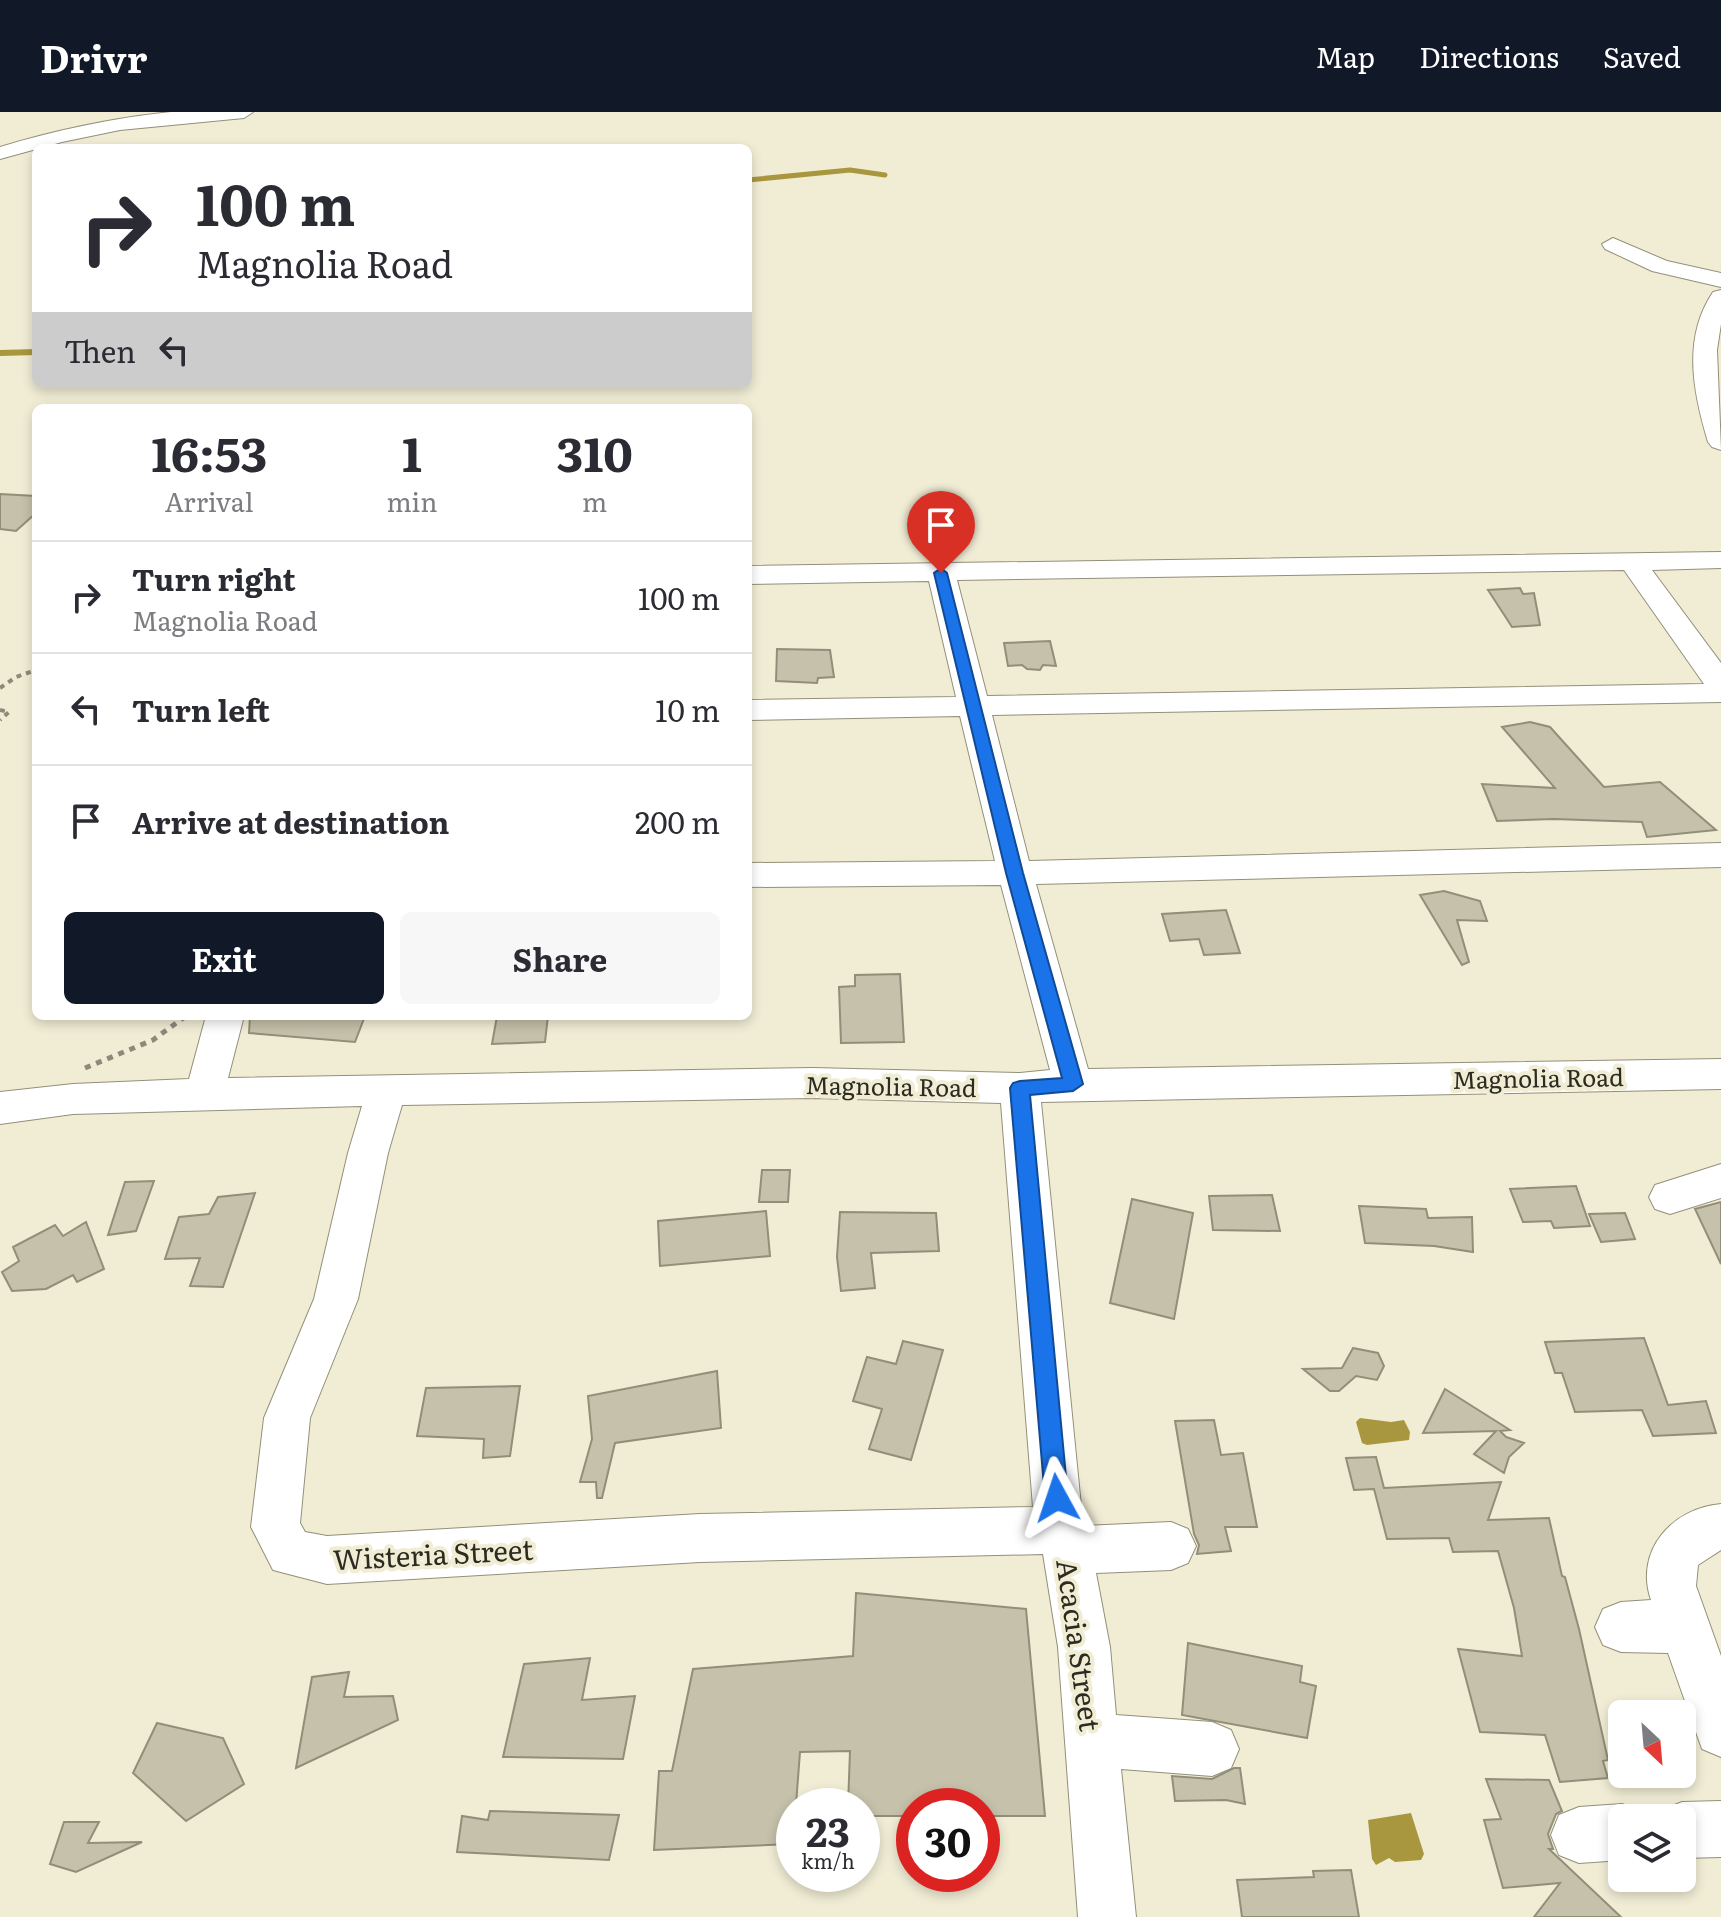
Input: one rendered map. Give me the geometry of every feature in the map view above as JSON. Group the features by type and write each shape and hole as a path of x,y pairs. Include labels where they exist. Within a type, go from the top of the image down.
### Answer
{"street":[{"path":"35,144 105,126 244,112"},
{"path":"0,153 32,145"},
{"path":"1613,244 1660,266 1721,280"},
{"path":"1721,297 1714,308 1703,360 1711,412 1721,442"},
{"path":"752,575 1519,574 1633,563 1721,560"},
{"path":"1633,563 1721,685"},
{"path":"941,573 1015,873 1073,1084"},
{"path":"752,710 1721,693"},
{"path":"752,875 1015,873 1721,855"},
{"path":"204,1096 224,1020"},
{"name":"Magnolia Road","path":"0,1108 73,1099 387,1090 813,1083 1020,1088 1073,1084 1718,1079"},
{"name":"Acacia Street","path":"1020,1088 1063,1540 1084,1647 1107,1917"},
{"name":"Wisteria Street","path":"387,1090 368,1153 336,1299 287,1418 275,1527 290,1553 327,1560 700,1538 1063,1540 1171,1546"},
{"path":"1670,1197 1721,1181"},
{"path":"1721,1527 1711,1528 1675,1552 1671,1586 1721,1730"},
{"path":"1621,1627 1656,1625 1686,1630"},
{"path":"1094,1745 1118,1742 1212,1749"},
{"path":"1696,1830 1721,1829"}],"path":[{"path":"0,688 32,671"},
{"path":"0,710 9,712 0,720"},
{"path":"71,1073 153,1040 180,1020"}],"shaded area":[{"path":"1360,1418 1391,1422 1404,1420 1410,1432 1409,1440 1362,1443 1356,1422"},
{"path":"1411,1813 1424,1854 1421,1860 1395,1862 1389,1858 1376,1865 1372,1859 1368,1820"}],"building":[{"path":"0,494 32,496 32,517 16,531 0,529"},
{"path":"1520,588 1523,594 1534,593 1540,625 1512,627 1488,590"},
{"path":"1050,641 1056,666 1043,665 1040,670 1027,669 1022,665 1008,666 1004,643"},
{"path":"777,649 830,650 834,677 818,678 817,683 776,681"},
{"path":"1530,722 1550,727 1604,787 1660,782 1716,830 1647,837 1642,822 1497,821 1482,784 1555,788 1502,727"},
{"path":"1444,891 1480,901 1487,921 1457,920 1469,962 1462,965 1420,895"},
{"path":"1226,910 1240,953 1204,955 1199,939 1170,941 1162,914"},
{"path":"900,974 904,1042 841,1043 839,987 855,986 855,975"},
{"path":"250,1020 363,1020 355,1042 249,1033"},
{"path":"496,1020 548,1020 545,1042 492,1044"},
{"path":"762,1170 790,1170 788,1202 759,1202"},
{"path":"154,1181 136,1231 108,1235 125,1182"},
{"path":"1576,1186 1590,1226 1554,1228 1551,1221 1523,1222 1510,1189"},
{"path":"255,1193 223,1287 190,1286 200,1258 165,1259 179,1217 209,1214 218,1197"},
{"path":"1272,1195 1280,1231 1213,1230 1209,1196"},
{"path":"1132,1199 1193,1213 1174,1319 1110,1303"},
{"path":"1721,1202 1721,1264 1695,1209"},
{"path":"1359,1206 1426,1209 1428,1218 1472,1217 1473,1252 1434,1246 1365,1243"},
{"path":"766,1211 770,1256 660,1266 658,1221"},
{"path":"840,1212 936,1213 939,1251 871,1253 875,1288 841,1291 837,1257"},
{"path":"1625,1213 1635,1239 1601,1242 1589,1214"},
{"path":"86,1222 104,1269 77,1282 73,1275 46,1289 12,1291 2,1272 19,1261 13,1247 55,1225 63,1236"},
{"path":"1644,1338 1668,1405 1706,1401 1716,1433 1653,1436 1642,1410 1575,1412 1562,1373 1555,1373 1545,1342"},
{"path":"903,1341 943,1350 911,1460 869,1449 882,1409 853,1401 867,1357 896,1364"},
{"path":"1353,1348 1378,1353 1384,1366 1377,1380 1356,1376 1339,1391 1330,1391 1303,1369 1342,1368"},
{"path":"717,1371 721,1428 615,1443 602,1498 597,1498 596,1482 580,1482 592,1439 588,1396"},
{"path":"520,1386 510,1456 483,1458 484,1439 417,1436 426,1388"},
{"path":"1445,1389 1510,1430 1500,1431 1506,1437 1524,1443 1509,1457 1504,1473 1474,1454 1496,1431 1423,1433"},
{"path":"1214,1420 1221,1455 1243,1453 1257,1527 1225,1527 1231,1551 1197,1554 1199,1545 1194,1534 1175,1421"},
{"path":"1376,1457 1384,1488 1501,1482 1488,1520 1549,1518 1562,1576 1565,1577 1579,1629 1608,1760 1603,1761 1608,1778 1560,1782 1545,1735 1480,1732 1458,1649 1522,1656 1514,1608 1498,1551 1453,1552 1449,1538 1387,1539 1374,1489 1354,1490 1346,1458"},
{"path":"856,1593 1026,1609 1045,1816 1000,1816 1000,1788 896,1788 896,1816 880,1816 880,1788 849,1788 850,1751 800,1752 797,1788 776,1788 776,1845 654,1850 659,1771 672,1771 693,1669 853,1656"},
{"path":"1188,1643 1302,1666 1300,1682 1316,1686 1307,1738 1182,1715"},
{"path":"590,1658 582,1700 635,1696 623,1759 503,1757 524,1664"},
{"path":"349,1672 344,1697 393,1696 398,1720 296,1768 312,1677"},
{"path":"157,1723 223,1738 244,1784 186,1821 133,1773"},
{"path":"1240,1768 1245,1804 1226,1800 1175,1801 1172,1776 1212,1779"},
{"path":"1486,1779 1549,1780 1562,1811 1556,1814 1548,1834 1553,1849 1549,1849 1621,1917 1534,1917 1560,1883 1503,1888 1484,1820 1501,1819"},
{"path":"490,1811 619,1815 609,1860 457,1852 462,1816 488,1820"},
{"path":"64,1822 99,1822 88,1843 142,1842 76,1872 50,1864"},
{"path":"1351,1870 1359,1917 1242,1917 1237,1880 1314,1877 1313,1871"}],"waterway":[{"path":"752,180 850,170 885,175"},
{"path":"0,353 32,352"}],"route":[{"path":"941,573 1015,873 1073,1084 1020,1088 1057,1498"}]}
